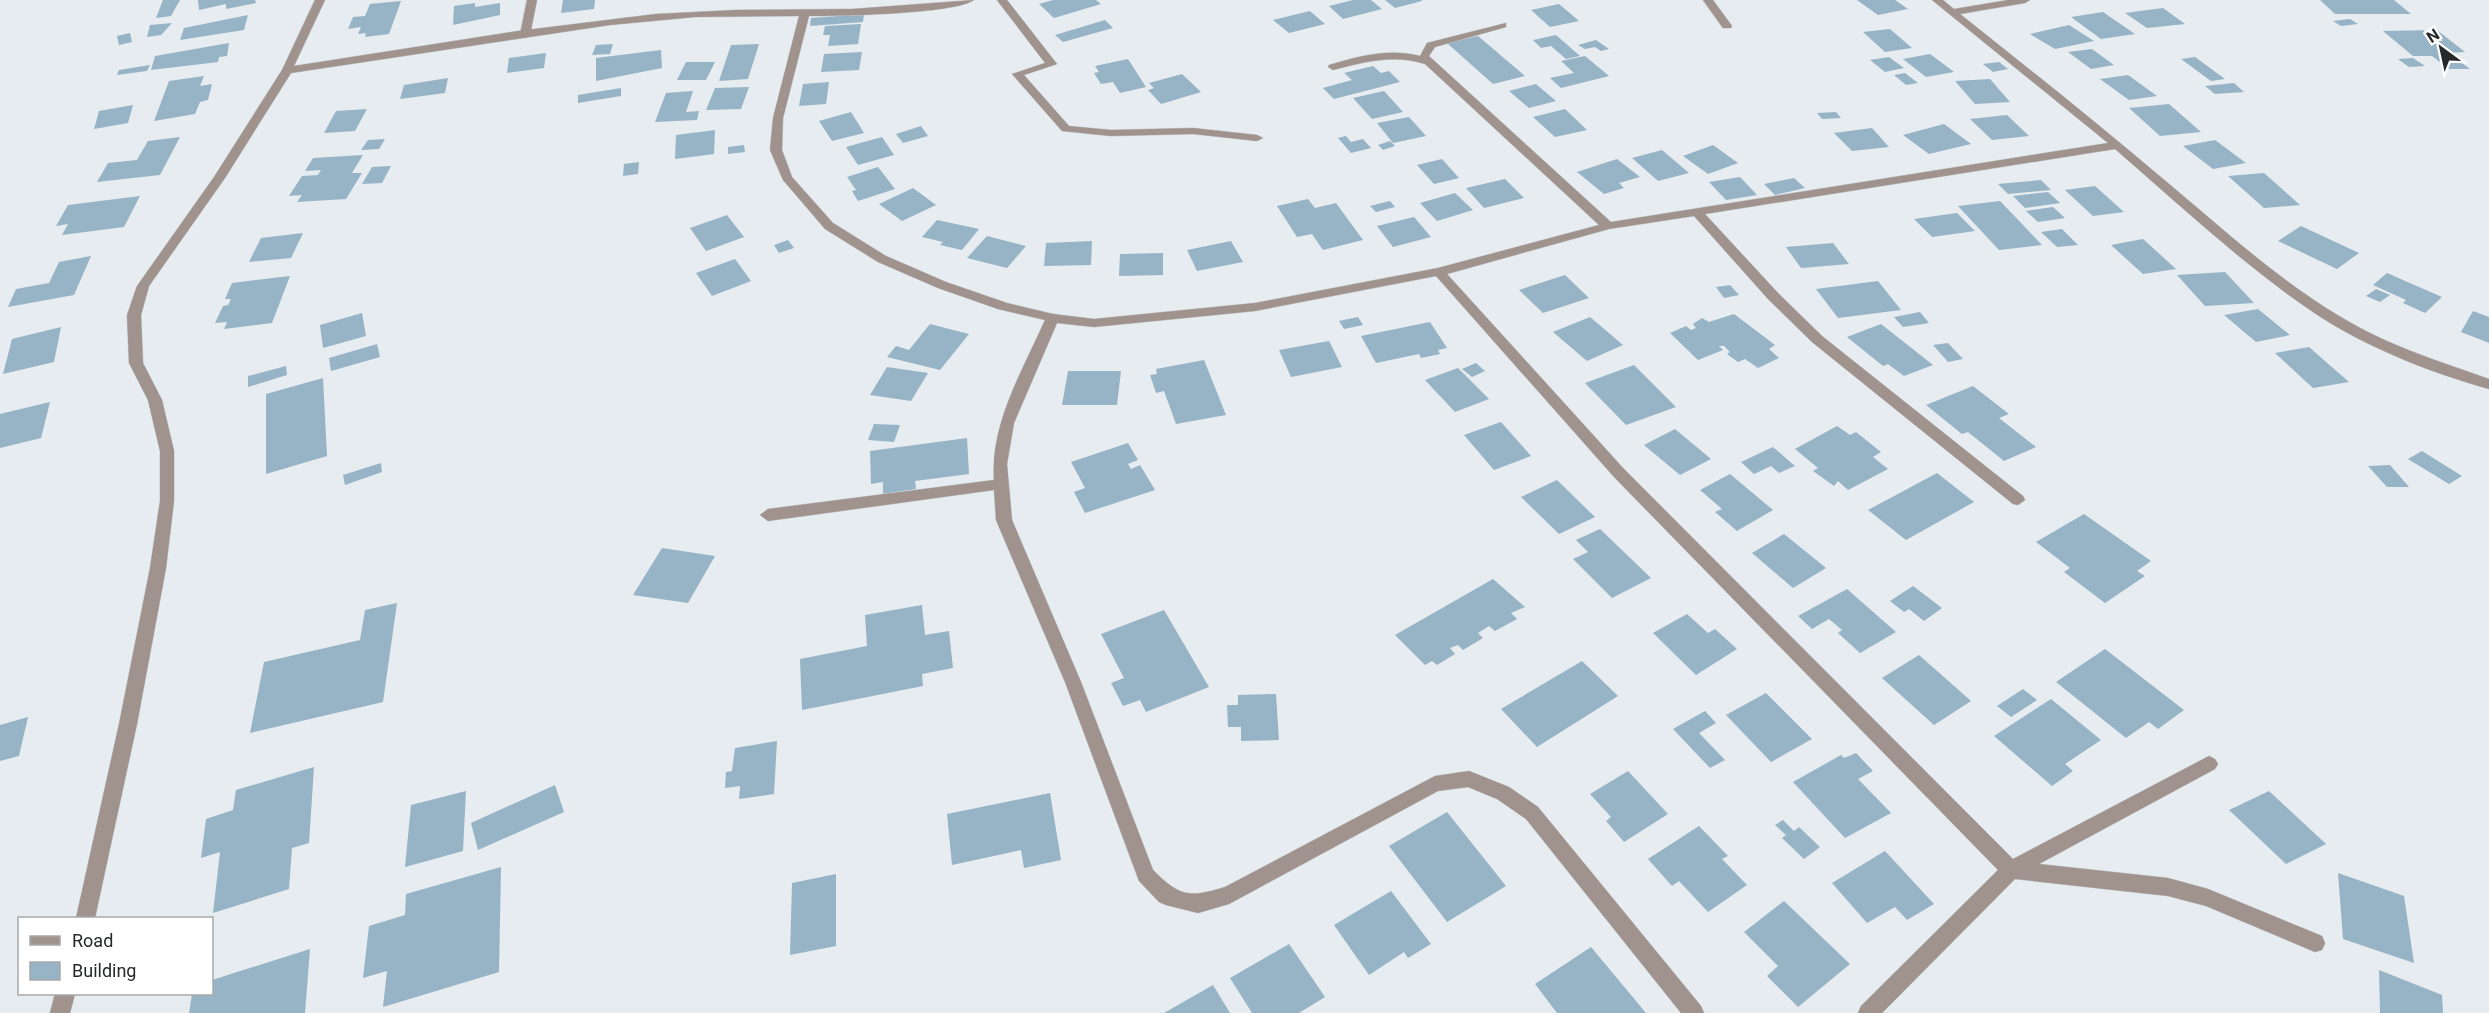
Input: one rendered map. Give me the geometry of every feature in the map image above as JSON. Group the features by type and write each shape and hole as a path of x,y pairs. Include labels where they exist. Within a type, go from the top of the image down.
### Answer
{"street":[{"path":"85,917 128,724 158,568 167,501 167,451 155,400 136,363 134,315 149,277 219,178 287,70 320,0"},
{"path":"525,34 532,0"},
{"path":"287,70 656,17 742,12 804,14 895,10 969,0"},
{"path":"1002,0 1052,64 1017,74 1066,129 1111,133 1193,131 1257,138"},
{"path":"1708,0 1727,26"},
{"path":"1937,0 2255,262 2318,309 2361,334 2407,355 2489,384"},
{"path":"1954,12 2025,0"},
{"path":"804,14 777,129 776,150 788,178 829,226 882,259 1003,306 1053,318 1094,323 1255,307 1439,272 1608,226 2117,146"},
{"path":"1502,25 1431,45 1424,57 1608,226"},
{"path":"1333,67 1394,53 1408,54 1427,61"},
{"path":"1697,212 1773,296 1817,339 2018,500"},
{"path":"1439,272 1619,473 2011,870 2168,887 2208,898 2315,943"},
{"path":"1053,318 1007,423 1000,464 1004,520 1073,682 1146,875 1166,896 1198,904 1229,896 1435,784 1469,779 1503,793 1532,813 1694,1013"},
{"path":"768,515 1001,484"},
{"path":"1868,1013 2011,870 2209,764"},
{"path":"60,1013 64,995"}],"building":[{"path":"163,0 180,0 171,16 156,18"},
{"path":"198,0 255,0 256,3 226,9 226,4 199,10"},
{"path":"563,0 595,0 594,9 561,13"},
{"path":"1053,0 1096,0 1101,4 1054,18 1039,4"},
{"path":"1353,0 1371,0 1382,9 1343,19 1329,6"},
{"path":"1385,0 1422,0 1422,1 1395,8"},
{"path":"1857,0 1895,0 1908,9 1878,15"},
{"path":"2320,0 2394,0 2411,14 2335,14"},
{"path":"401,1 389,34 365,37 366,33 358,34 361,27 348,29 353,17 365,16 370,4"},
{"path":"475,3 475,7 500,3 500,15 453,25 454,6"},
{"path":"1559,4 1579,21 1550,27 1531,10"},
{"path":"2163,8 2185,24 2147,28 2125,13"},
{"path":"1310,11 1325,24 1289,33 1273,20"},
{"path":"2103,12 2135,34 2101,39 2071,17"},
{"path":"864,14 863,22 810,26 811,18"},
{"path":"248,15 244,30 180,40 184,28"},
{"path":"2350,19 2358,24 2341,26 2333,21"},
{"path":"1105,20 1113,28 1063,42 1055,35"},
{"path":"172,23 161,35 147,37 150,25"},
{"path":"861,24 858,44 828,46 830,35 823,35 825,26"},
{"path":"2069,25 2094,41 2055,49 2030,34"},
{"path":"1890,29 1912,48 1885,52 1863,32"},
{"path":"2437,30 2465,52 2449,53 2470,69 2449,69 2432,56 2413,56 2383,31"},
{"path":"130,33 132,42 119,45 117,36"},
{"path":"1556,35 1580,56 1566,59 1551,46 1541,48 1533,40"},
{"path":"1478,36 1525,76 1493,84 1447,43"},
{"path":"1596,40 1609,49 1601,51 1595,47 1585,49 1578,45"},
{"path":"229,43 227,56 219,57 218,62 151,70 155,56"},
{"path":"613,44 610,54 592,55 596,45"},
{"path":"759,44 748,79 719,81 731,45"},
{"path":"2092,49 2114,65 2091,69 2068,52"},
{"path":"661,50 662,68 596,81 596,58"},
{"path":"862,52 859,70 821,72 824,54"},
{"path":"546,53 544,68 507,73 509,58"},
{"path":"1930,54 1954,72 1926,77 1903,59"},
{"path":"1585,56 1609,76 1561,88 1550,78 1574,73 1561,61"},
{"path":"1889,57 1904,68 1885,72 1870,60"},
{"path":"2195,57 2225,79 2211,81 2181,59"},
{"path":"2413,58 2425,66 2409,67 2398,59"},
{"path":"1128,59 1146,87 1120,93 1113,82 1101,84 1094,73 1099,72 1095,66"},
{"path":"686,62 715,62 706,80 677,80"},
{"path":"1999,62 2008,69 1993,72 1983,64"},
{"path":"150,65 147,71 117,75 119,70"},
{"path":"1373,66 1381,73 1389,71 1400,82 1334,99 1323,88 1352,80 1344,73"},
{"path":"1905,73 1918,83 1906,85 1894,75"},
{"path":"1182,74 1201,92 1161,104 1148,90 1154,88 1149,83"},
{"path":"2128,75 2157,96 2129,100 2100,79"},
{"path":"204,76 200,86 212,84 208,100 200,102 195,114 154,121 169,81"},
{"path":"448,78 445,93 400,99 404,85"},
{"path":"1990,79 2010,102 1975,104 1955,81"},
{"path":"829,82 826,104 799,106 803,84"},
{"path":"2234,83 2244,92 2215,94 2205,86"},
{"path":"1536,84 1556,101 1529,108 1509,91"},
{"path":"749,87 741,109 706,110 715,88"},
{"path":"621,88 621,96 578,103 578,95"},
{"path":"693,91 686,112 699,111 697,120 655,122 666,93"},
{"path":"1384,91 1403,112 1372,119 1353,98"},
{"path":"2169,104 2201,132 2160,136 2129,108"},
{"path":"133,105 128,123 94,129 99,111"},
{"path":"367,109 355,131 324,133 336,111"},
{"path":"1565,109 1587,130 1555,137 1533,117"},
{"path":"851,112 864,133 832,141 819,121"},
{"path":"1836,112 1841,118 1822,119 1817,113"},
{"path":"2007,115 2029,136 1992,140 1970,119"},
{"path":"1409,117 1426,136 1393,143 1377,123"},
{"path":"1944,124 1971,144 1929,154 1903,135"},
{"path":"921,126 928,136 903,143 896,134"},
{"path":"1872,128 1889,147 1852,151 1834,133"},
{"path":"715,130 714,154 675,159 676,135"},
{"path":"1346,136 1351,142 1363,139 1371,148 1351,153 1338,138"},
{"path":"180,137 160,175 97,182 108,163 137,160 148,141"},
{"path":"882,137 894,155 858,165 846,147"},
{"path":"385,139 379,149 361,150 368,140"},
{"path":"2215,140 2246,163 2213,169 2183,146"},
{"path":"1390,141 1395,146 1383,150 1378,145"},
{"path":"744,145 745,152 728,154 728,147"},
{"path":"1713,145 1738,163 1708,174 1683,156"},
{"path":"1662,150 1689,173 1658,181 1632,158"},
{"path":"363,155 352,173 362,173 346,199 297,202 302,195 289,196 302,176 318,175 321,170 305,171 313,158"},
{"path":"1442,159 1459,178 1434,184 1417,165"},
{"path":"1617,159 1640,177 1619,183 1624,188 1604,194 1577,172"},
{"path":"639,162 638,174 623,176 624,164"},
{"path":"391,166 382,183 362,184 372,167"},
{"path":"878,167 895,189 858,201 852,191 856,190 847,177"},
{"path":"2264,173 2300,205 2264,208 2228,176"},
{"path":"1740,177 1757,195 1726,200 1709,182"},
{"path":"1794,178 1805,188 1775,195 1764,184"},
{"path":"1505,179 1524,198 1484,208 1466,188"},
{"path":"2041,180 2051,190 2008,194 1998,184"},
{"path":"2095,186 2124,212 2093,216 2065,190"},
{"path":"913,188 936,205 902,221 879,204"},
{"path":"2048,192 2060,203 2025,208 2013,196"},
{"path":"1455,193 1473,210 1437,221 1420,203"},
{"path":"140,196 124,227 62,235 68,224 56,226 68,205"},
{"path":"1308,199 1315,208 1336,203 1363,240 1323,250 1312,234 1297,237 1277,206"},
{"path":"1390,201 1395,207 1376,212 1370,206"},
{"path":"2000,201 2042,245 1999,250 1958,206"},
{"path":"2053,207 2065,218 2038,222 2026,211"},
{"path":"1957,213 1975,231 1932,237 1914,219"},
{"path":"727,215 744,237 706,251 690,228"},
{"path":"1414,217 1431,237 1393,247 1377,226"},
{"path":"937,220 979,229 962,250 940,245 943,242 922,237"},
{"path":"2301,226 2359,253 2337,269 2278,241"},
{"path":"2062,229 2078,245 2057,247 2041,232"},
{"path":"303,233 291,258 249,262 261,238"},
{"path":"987,236 1026,246 1007,268 967,258"},
{"path":"2143,239 2176,269 2143,274 2111,245"},
{"path":"788,240 794,248 779,253 774,245"},
{"path":"1092,241 1091,265 1044,266 1046,243"},
{"path":"1231,241 1243,262 1197,271 1187,250"},
{"path":"1833,243 1849,264 1801,268 1786,247"},
{"path":"1163,253 1163,275 1119,276 1120,254"},
{"path":"91,256 74,295 8,307 16,289 49,283 59,262"},
{"path":"735,259 751,281 712,296 696,273"},
{"path":"2225,272 2254,303 2205,306 2177,275"},
{"path":"2387,273 2442,297 2425,313 2403,303 2406,300 2373,285"},
{"path":"1565,275 1589,298 1543,313 1519,290"},
{"path":"290,276 272,323 224,329 227,322 215,323 223,306 228,305 231,299 225,299 232,283"},
{"path":"1878,281 1901,310 1838,318 1816,289"},
{"path":"1730,285 1739,295 1724,298 1716,287"},
{"path":"2376,289 2390,295 2380,302 2366,296"},
{"path":"2258,309 2290,335 2256,342 2224,315"},
{"path":"2473,311 2489,317 2489,343 2461,332"},
{"path":"1920,312 1929,323 1903,327 1894,317"},
{"path":"362,313 366,336 323,348 320,325"},
{"path":"1734,314 1775,345 1769,349 1779,358 1758,368 1745,359 1738,362 1727,354 1730,352 1724,346 1719,346 1723,350 1698,360 1670,333 1686,326 1691,330 1696,328 1693,324 1702,318 1709,322"},
{"path":"1358,317 1363,325 1344,329 1339,321"},
{"path":"1590,317 1623,345 1587,361 1553,332"},
{"path":"1430,322 1447,348 1438,350 1440,354 1421,358 1419,354 1376,363 1361,336"},
{"path":"930,324 969,334 940,370 887,357 896,346 909,350"},
{"path":"1881,324 1933,365 1904,376 1888,364 1883,366 1847,337"},
{"path":"61,327 54,362 3,374 12,339"},
{"path":"1329,341 1342,367 1291,377 1279,350"},
{"path":"1948,343 1963,359 1948,362 1933,345"},
{"path":"377,344 380,357 331,371 329,358"},
{"path":"2309,347 2349,382 2313,388 2275,353"},
{"path":"1204,360 1226,415 1176,424 1164,391 1156,393 1150,375 1157,374 1156,369"},
{"path":"1476,363 1485,371 1472,377 1462,369"},
{"path":"1634,365 1676,407 1626,425 1585,383"},
{"path":"286,366 287,375 248,387 248,376"},
{"path":"887,367 928,373 911,401 870,395"},
{"path":"1458,368 1489,399 1455,412 1425,380"},
{"path":"1068,371 1121,371 1117,405 1062,405"},
{"path":"323,378 327,456 266,474 266,394"},
{"path":"1973,386 2009,414 1999,418 2036,447 2004,461 1968,432 1962,434 1926,405"},
{"path":"50,402 41,438 0,448 0,414"},
{"path":"1501,422 1531,456 1494,470 1464,435"},
{"path":"874,424 900,425 894,442 868,440"},
{"path":"1837,426 1850,435 1856,432 1881,452 1873,457 1888,469 1848,490 1838,481 1834,486 1813,471 1818,468 1795,449"},
{"path":"1675,429 1711,459 1680,475 1644,445"},
{"path":"967,438 969,474 915,481 916,489 883,494 883,482 871,484 870,451"},
{"path":"1128,443 1138,460 1128,464 1131,469 1140,465 1155,490 1085,513 1074,492 1085,488 1071,462"},
{"path":"1773,447 1795,466 1779,473 1771,466 1754,474 1741,462"},
{"path":"2422,451 2462,476 2449,484 2408,459"},
{"path":"381,463 382,472 345,485 343,475"},
{"path":"2390,465 2409,487 2387,487 2368,466"},
{"path":"1937,473 1974,502 1906,540 1868,510"},
{"path":"1730,474 1773,510 1737,531 1715,512 1722,509 1700,490"},
{"path":"1557,480 1595,517 1559,534 1521,497"},
{"path":"2084,514 2151,561 2137,571 2145,576 2105,603 2064,572 2070,568 2036,542"},
{"path":"1600,529 1651,578 1612,598 1573,559 1588,552 1576,540"},
{"path":"1784,534 1826,568 1793,588 1752,553"},
{"path":"662,548 715,556 688,603 633,595"},
{"path":"1493,579 1525,607 1511,613 1517,619 1495,631 1489,626 1478,633 1483,638 1463,650 1458,645 1450,648 1455,654 1437,665 1432,661 1425,665 1395,635"},
{"path":"1913,586 1942,608 1924,621 1909,609 1904,612 1890,601"},
{"path":"1847,589 1896,632 1860,653 1838,633 1842,630 1829,619 1812,629 1798,616"},
{"path":"397,603 383,702 250,733 264,662 360,640 365,610"},
{"path":"922,605 925,635 949,631 953,668 922,674 923,686 802,710 800,659 867,646 865,615"},
{"path":"1164,610 1209,687 1146,712 1140,700 1123,706 1111,683 1124,678 1101,634"},
{"path":"1687,614 1708,633 1715,629 1737,649 1696,675 1653,633"},
{"path":"2105,649 2184,710 2158,729 2149,722 2126,738 2056,682"},
{"path":"1919,655 1971,701 1934,725 1882,678"},
{"path":"1582,661 1618,696 1537,747 1501,709"},
{"path":"2023,689 2037,700 2011,717 1997,706"},
{"path":"1766,693 1812,739 1771,762 1726,715"},
{"path":"1276,694 1279,740 1241,741 1241,727 1228,727 1227,705 1238,705 1238,695"},
{"path":"2051,699 2101,740 2065,764 2073,771 2052,786 1994,736"},
{"path":"1705,711 1716,723 1699,733 1725,760 1710,768 1673,729"},
{"path":"28,717 19,756 0,761 0,725"},
{"path":"777,741 774,794 739,799 740,786 725,788 726,772 732,771 735,748"},
{"path":"1856,753 1873,771 1858,779 1891,813 1845,838 1793,782 1841,755 1844,758"},
{"path":"314,767 309,843 292,848 289,889 213,913 220,852 201,858 206,819 233,810 236,790"},
{"path":"1628,771 1668,814 1624,842 1606,821 1611,817 1590,794"},
{"path":"555,785 564,812 478,850 471,823"},
{"path":"466,791 463,851 405,867 411,805"},
{"path":"2269,791 2326,844 2286,864 2229,810"},
{"path":"1050,793 1061,860 1024,868 1021,850 952,865 947,814"},
{"path":"1447,812 1506,886 1447,922 1389,846"},
{"path":"1783,820 1794,831 1799,827 1820,847 1804,859 1782,838 1786,835 1775,825"},
{"path":"1699,826 1728,856 1722,859 1747,885 1708,912 1679,881 1672,886 1648,859"},
{"path":"1885,851 1934,904 1907,920 1895,907 1867,923 1832,883"},
{"path":"501,867 499,972 383,1007 387,971 363,978 369,926 405,915 406,894"},
{"path":"2338,873 2404,896 2414,963 2343,939"},
{"path":"836,874 836,946 790,955 792,883"},
{"path":"1391,891 1431,944 1408,958 1404,952 1369,975 1334,925"},
{"path":"1784,901 1850,964 1798,1007 1767,976 1778,966 1744,932"},
{"path":"1289,944 1325,997 1299,1013 1252,1013 1230,978"},
{"path":"1591,947 1646,1013 1557,1013 1535,984"},
{"path":"310,949 305,1013 189,1013 192,995 213,995 213,980"},
{"path":"2379,970 2442,995 2443,1013 2380,1013"},
{"path":"1213,985 1230,1013 1164,1013"}]}
